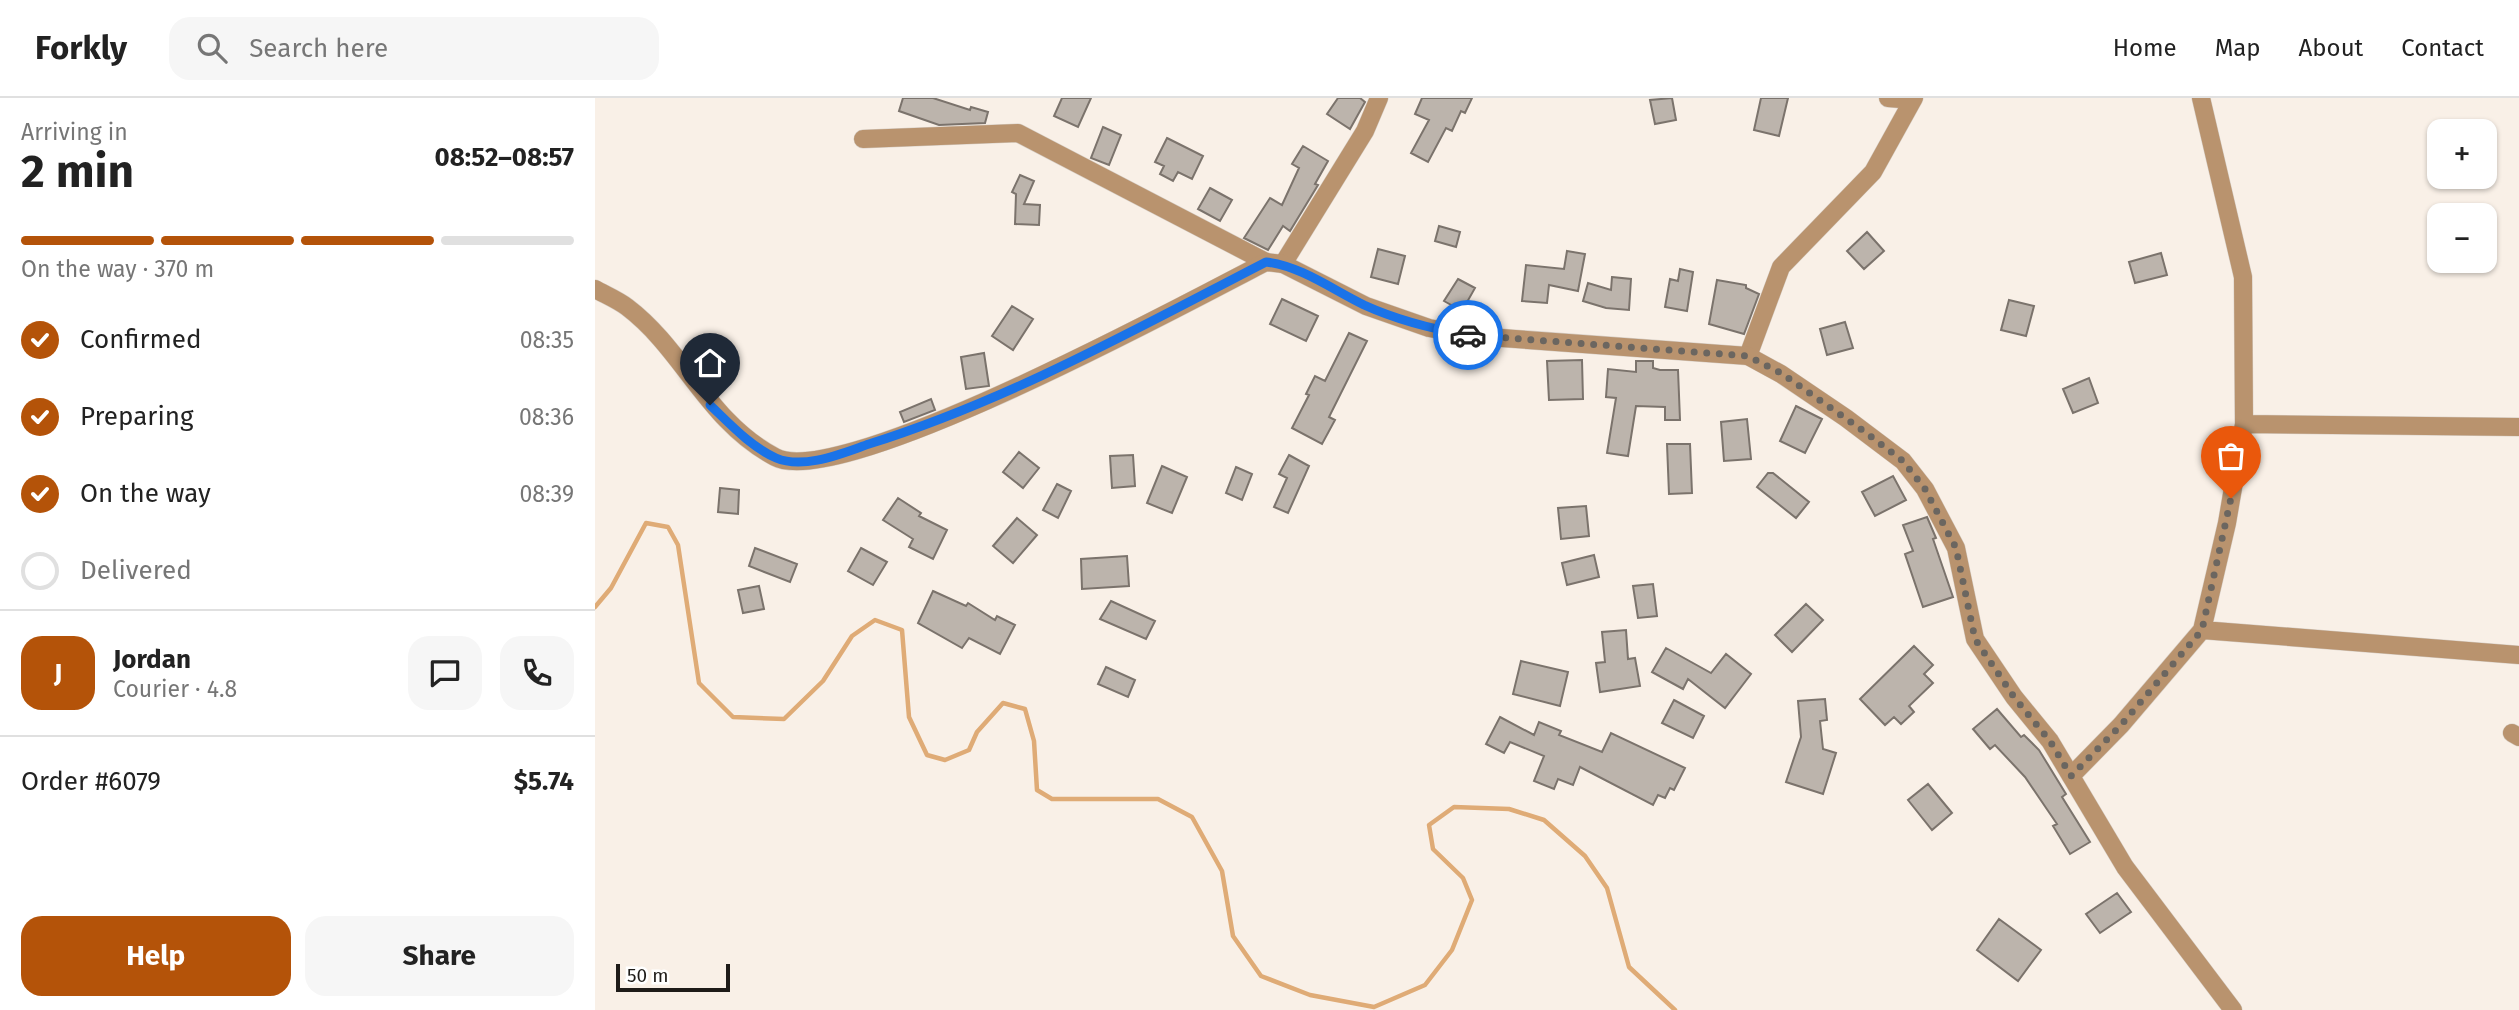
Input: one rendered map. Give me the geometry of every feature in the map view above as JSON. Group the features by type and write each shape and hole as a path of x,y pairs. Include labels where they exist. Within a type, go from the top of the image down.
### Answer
{"street":[{"path":"595,289 627,306 654,331 710,405 744,436 777,459 803,462 923,428 1009,392 1275,263 1365,131 1379,98"},
{"path":"1748,356 1781,267 1873,172 1914,99 1888,98"},
{"path":"2071,776 2121,725 2202,630 2227,523 2244,424 2243,277 2201,98"},
{"path":"863,139 1019,133 1275,263 1366,306 1429,328 1474,336 1748,356 1781,373 1903,461 1925,489 1956,548 1975,639 2014,697 2050,741 2125,867 2233,1010"},
{"path":"2244,424 2519,427"},
{"path":"2202,630 2519,654"}],"building":[{"path":"903,98 933,98 970,110 971,107 988,112 985,123 939,125 899,111"},
{"path":"1062,98 1091,98 1078,127 1054,116"},
{"path":"1338,98 1360,98 1365,102 1350,129 1327,114"},
{"path":"1422,98 1472,98 1465,113 1461,111 1452,131 1446,128 1428,162 1411,153 1429,120 1415,114"},
{"path":"1672,98 1676,120 1655,124 1650,100"},
{"path":"1761,98 1788,98 1779,136 1754,130"},
{"path":"1103,127 1121,135 1109,165 1091,158"},
{"path":"1167,138 1203,156 1192,179 1178,172 1173,181 1160,174 1164,166 1155,162"},
{"path":"1303,146 1328,161 1315,184 1318,185 1290,231 1283,226 1268,250 1244,238 1270,198 1282,205 1299,168 1292,164"},
{"path":"1020,175 1034,181 1024,204 1040,205 1039,225 1015,224 1016,194 1012,192"},
{"path":"1210,188 1232,200 1220,221 1198,209"},
{"path":"1439,226 1460,232 1456,247 1435,241"},
{"path":"1867,232 1884,251 1864,269 1847,251"},
{"path":"1378,249 1405,256 1398,284 1371,277"},
{"path":"1567,251 1585,254 1578,291 1549,285 1547,303 1522,301 1526,265 1564,269"},
{"path":"2161,253 2167,275 2135,283 2129,262"},
{"path":"1680,269 1693,272 1687,311 1665,307 1670,279 1678,281"},
{"path":"1612,277 1631,279 1629,310 1606,308 1583,301 1588,283 1611,290"},
{"path":"1458,279 1475,288 1462,311 1444,301"},
{"path":"1717,280 1746,285 1746,288 1759,294 1744,334 1709,324"},
{"path":"1282,299 1318,316 1306,341 1270,324"},
{"path":"2009,300 2034,306 2026,336 2001,330"},
{"path":"1012,306 1033,319 1013,350 992,336"},
{"path":"1845,322 1853,348 1827,355 1820,329"},
{"path":"1349,333 1367,341 1329,417 1335,420 1322,444 1292,428 1309,395 1306,394 1315,376 1325,381"},
{"path":"984,353 989,386 966,389 961,357"},
{"path":"1582,360 1583,399 1549,400 1547,361"},
{"path":"1636,361 1653,361 1653,368 1660,370 1678,370 1680,420 1665,420 1665,407 1636,406 1628,456 1607,453 1616,398 1606,397 1608,369 1636,372"},
{"path":"2089,378 2098,403 2073,413 2063,389"},
{"path":"931,399 935,410 904,422 900,412"},
{"path":"1796,406 1822,419 1805,453 1780,441"},
{"path":"1747,419 1751,459 1724,461 1721,422"},
{"path":"1667,444 1690,444 1692,493 1669,494"},
{"path":"1019,452 1039,468 1023,488 1003,472"},
{"path":"1133,455 1135,486 1112,488 1110,456"},
{"path":"1289,455 1309,466 1288,513 1274,507 1287,478 1279,474"},
{"path":"1162,466 1187,477 1172,513 1147,503"},
{"path":"1236,467 1252,474 1242,500 1226,493"},
{"path":"1768,473 1773,473 1809,502 1796,518 1757,487"},
{"path":"1893,476 1906,500 1875,516 1862,492"},
{"path":"1057,484 1071,491 1058,518 1043,510"},
{"path":"720,488 739,490 738,514 718,512"},
{"path":"898,498 921,513 919,516 947,530 933,559 909,547 913,539 883,520"},
{"path":"1586,506 1589,536 1561,539 1558,508"},
{"path":"1927,517 1953,597 1923,607 1905,554 1913,551 1903,525"},
{"path":"1017,518 1037,535 1013,563 993,546"},
{"path":"755,548 797,564 790,582 749,566"},
{"path":"861,548 887,562 873,585 848,571"},
{"path":"1594,555 1599,577 1567,585 1562,563"},
{"path":"1127,556 1129,586 1082,589 1081,559"},
{"path":"1653,584 1657,616 1638,618 1633,586"},
{"path":"759,586 764,609 743,613 738,590"},
{"path":"933,591 966,606 968,603 995,620 997,616 1015,625 1000,654 969,638 962,648 918,623"},
{"path":"1111,601 1155,621 1146,639 1100,619"},
{"path":"1806,604 1823,620 1792,652 1775,635"},
{"path":"1626,630 1628,659 1635,658 1640,686 1600,692 1596,663 1605,662 1602,632"},
{"path":"1914,646 1933,665 1924,674 1933,683 1909,706 1914,712 1901,724 1894,717 1885,725 1860,699"},
{"path":"1666,648 1711,673 1726,654 1751,674 1725,708 1688,679 1683,689 1652,672"},
{"path":"1521,661 1568,672 1560,706 1513,694"},
{"path":"1106,667 1135,680 1128,697 1098,684"},
{"path":"1825,699 1827,720 1820,721 1823,749 1836,753 1823,794 1786,782 1801,737 1798,701"},
{"path":"1674,700 1704,716 1693,738 1662,723"},
{"path":"1997,709 2021,737 2024,735 2039,750 2066,794 2062,797 2090,842 2070,854 2053,826 2057,824 2025,777 1995,745 1990,749 1973,729"},
{"path":"1500,717 1534,735 1539,722 1561,731 1559,735 1602,752 1611,733 1685,768 1674,790 1670,788 1665,798 1658,795 1653,805 1580,767 1573,785 1558,779 1554,789 1534,781 1544,756 1510,742 1504,753 1486,744"},
{"path":"1928,784 1952,813 1932,830 1908,800"},
{"path":"2117,893 2131,912 2100,933 2086,914"},
{"path":"1999,919 2041,950 2018,981 1977,950"}],"waterway":[{"path":"595,607 611,588 646,523 668,527 678,545 699,683 733,717 784,719 823,681 852,636 875,620 902,630 909,717 927,755 945,760 969,750 977,732 1003,703 1025,709 1034,741 1037,790 1052,799 1158,799 1192,817 1222,871 1233,936 1261,976 1310,995 1374,1007 1425,985 1452,950 1472,900 1463,878 1433,849 1429,825 1454,807 1509,809 1544,820 1585,856 1607,888 1629,967 1675,1010"}],"way so far":[{"path":"1468,335 1670,348 1748,356 1781,373 1846,418 1903,461 1925,489 1956,548 1975,639 2014,697 2050,741 2071,776 2121,725 2202,630 2231,498"}],"route":[{"path":"710,405 744,436 777,459 803,462 838,454 923,428 1009,392 1266,262 1283,264 1366,306 1429,328 1468,335"}]}
